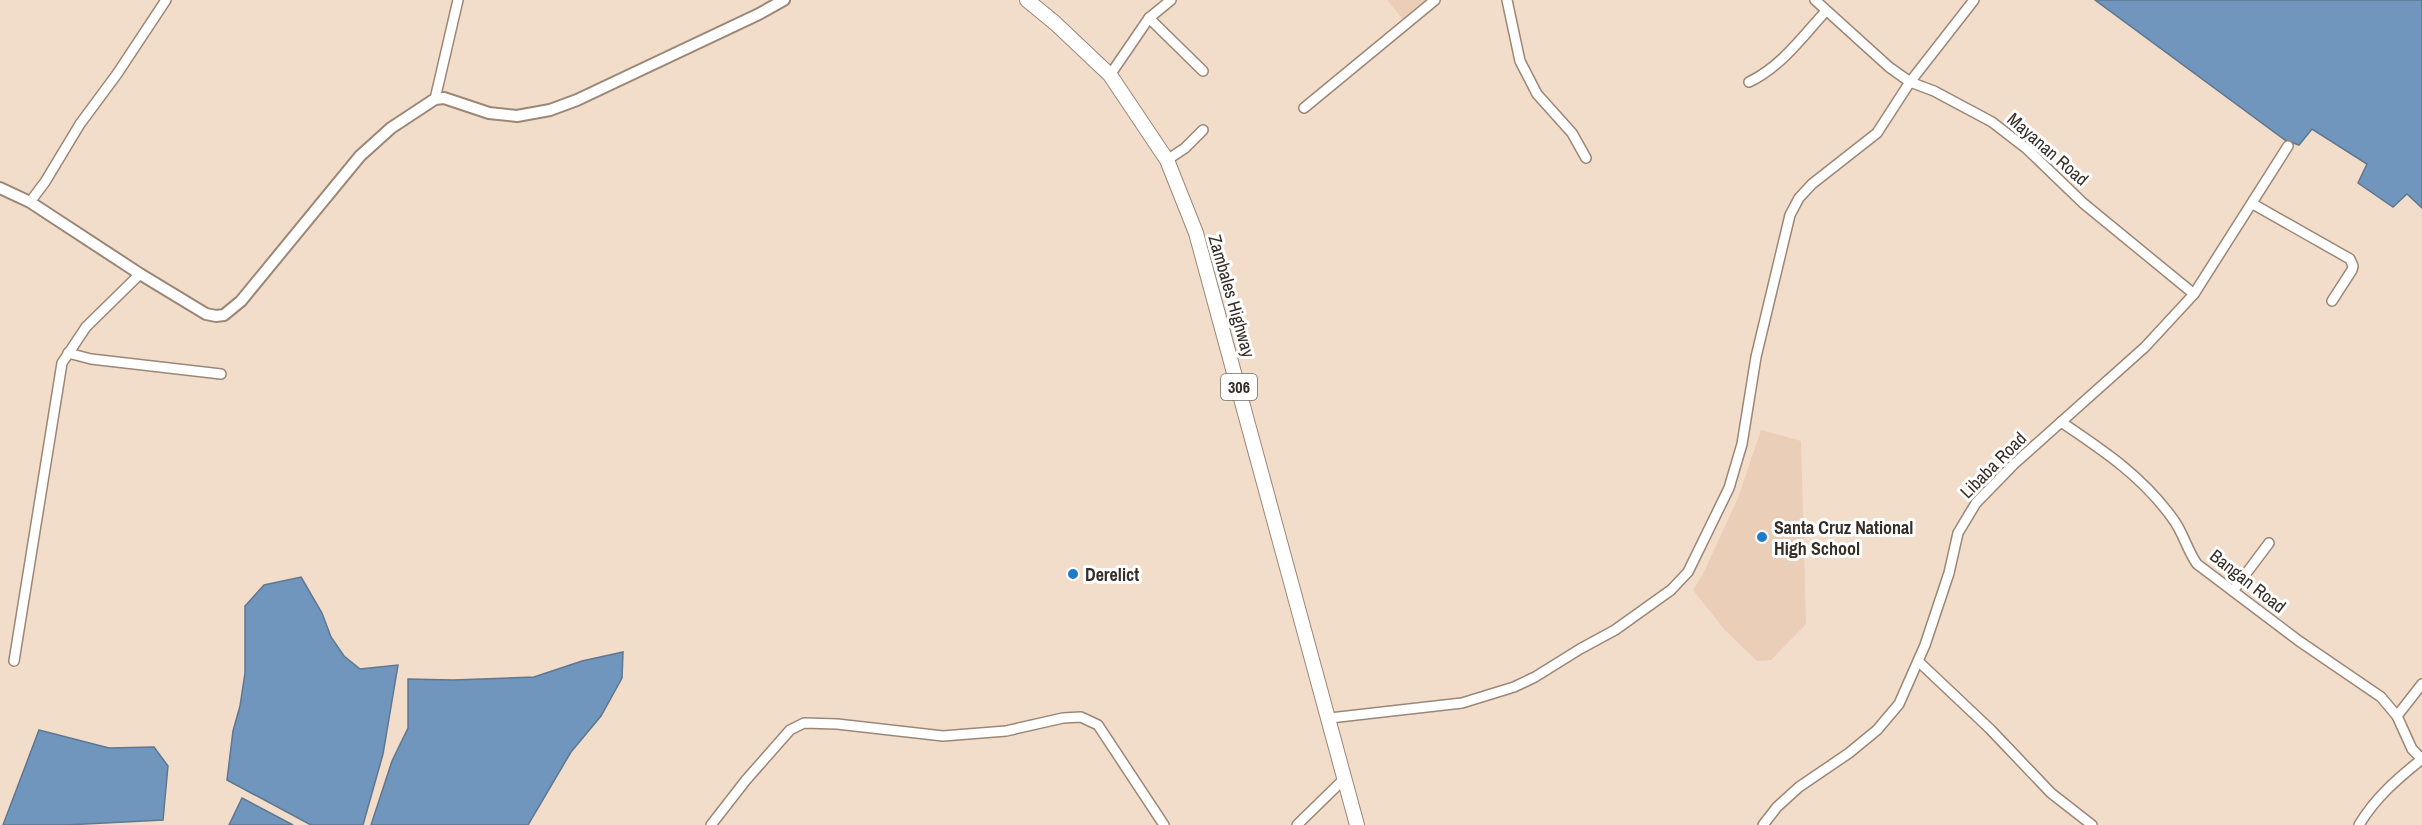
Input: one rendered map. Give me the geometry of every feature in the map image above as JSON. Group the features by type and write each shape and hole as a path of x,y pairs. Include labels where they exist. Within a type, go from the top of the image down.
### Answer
{"main road":[{"name":"Zambales Highway","path":"1027,0 1110,75 1167,160 1196,232 1330,718 1357,825"}],"street":[{"path":"30,202 45,182 80,124 117,74 166,0"},
{"path":"435,99 458,0"},
{"path":"0,188 30,202 206,314 216,316 232,310 282,254 360,156 391,128 435,99 444,98 489,113 517,116 550,110 759,14 784,0"},
{"path":"1110,75 1149,18 1171,0"},
{"path":"1304,108 1434,0"},
{"path":"1507,0 1520,61 1537,94 1572,133 1586,158"},
{"name":"Mayanan Road","path":"1815,0 1889,68 1910,82 1934,91 1992,122 2027,149 2084,203 2194,294"},
{"path":"1330,718 1462,703 1514,687 1615,630 1671,590 1688,572 1728,488 1742,444 1756,357 1790,215 1799,198 1812,184 1877,133 1910,82 1974,0"},
{"path":"1749,82 1762,76 1781,60 1826,11"},
{"path":"1149,18 1203,71"},
{"path":"1167,160 1185,148 1203,130"},
{"name":"Libaba Road","path":"1763,825 1798,788 1849,753 1877,730 1899,704 1918,661 1949,573 1958,533 1965,518 1976,503 2014,464 2145,346 2194,294 2289,147"},
{"path":"2253,204 2350,259 2352,270 2332,301"},
{"path":"14,661 62,363 86,327 140,274"},
{"path":"68,352 91,358 221,374"},
{"name":"Bangan Road","path":"2061,422 2119,461 2148,489 2174,520 2188,552 2197,564 2299,641 2381,697 2397,716 2412,749 2422,759"},
{"path":"2233,591 2269,543"},
{"path":"1918,661 1990,729 2051,793 2091,825"},
{"path":"2397,716 2422,684"},
{"path":"711,825 746,780 790,730 804,723 837,724 943,736 1006,731 1063,718 1081,717 1098,725 1164,825"},
{"path":"2359,825 2367,811 2392,783 2422,759"},
{"path":"1297,825 1344,779"}],"shaded area":[{"path":"1387,0 1433,0 1406,23"},
{"name":"Santa Cruz National High School","path":"1761,430 1801,441 1806,624 1771,660 1757,661 1725,630 1693,590 1702,576 1738,498"}],"water":[{"path":"2095,0 2422,0 2422,208 2407,194 2393,207 2358,183 2367,164 2312,129 2299,145 2285,140"},
{"path":"301,577 322,613 331,637 344,656 360,669 398,665 383,754 363,825 311,825 227,780 233,731 245,673 245,606 264,585"},
{"path":"623,652 622,678 601,716 571,752 528,825 371,825 392,761 408,728 408,679 534,677 582,661"},
{"path":"39,730 109,748 154,747 168,766 163,820 66,825 3,825"},
{"path":"242,798 293,825 229,825"}],"place":[{"name":"Santa Cruz National High School","path":"1762,537"},
{"name":"Derelict","path":"1073,574"}]}
